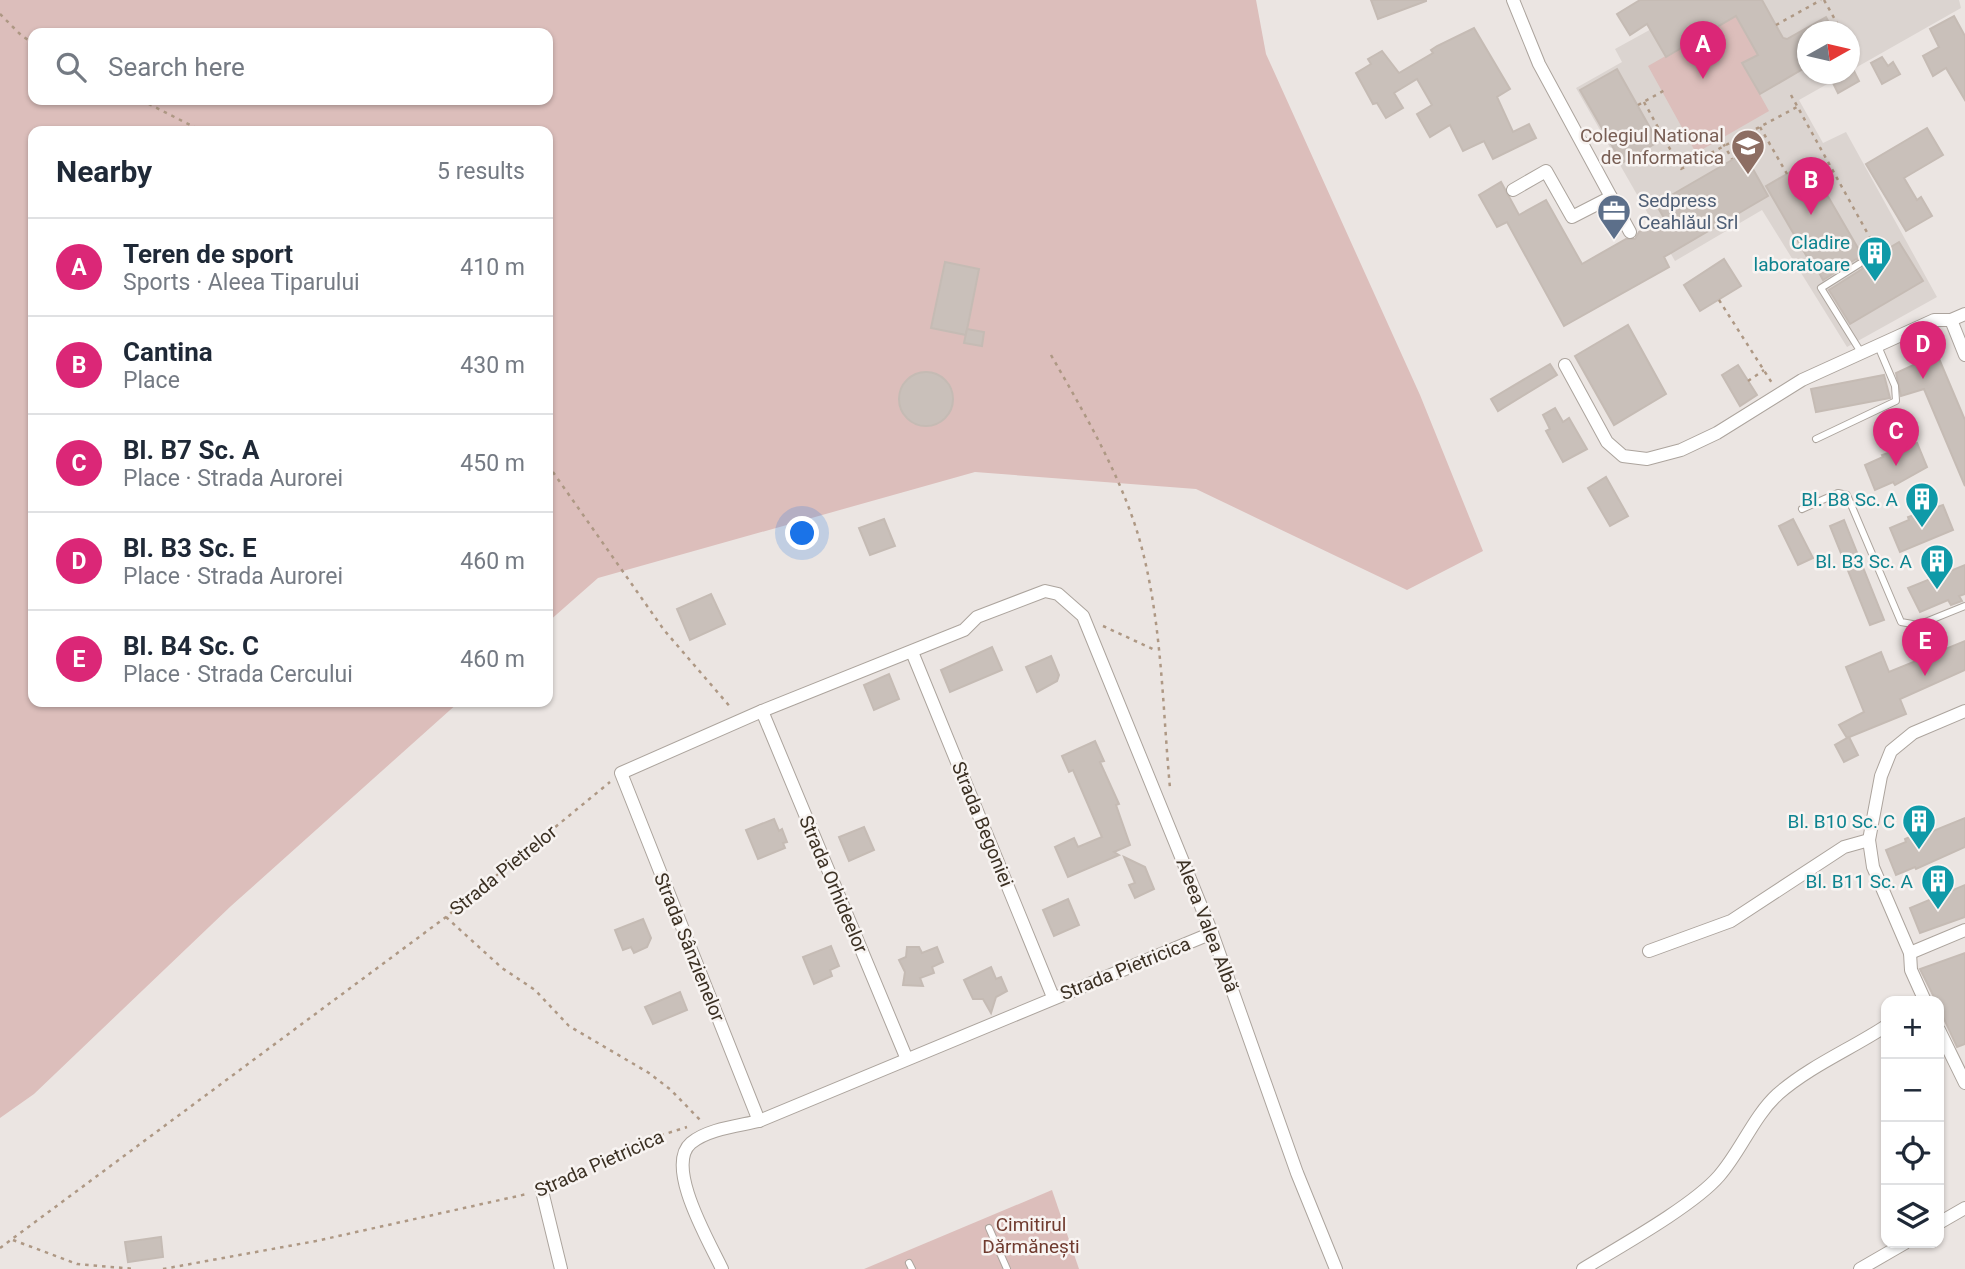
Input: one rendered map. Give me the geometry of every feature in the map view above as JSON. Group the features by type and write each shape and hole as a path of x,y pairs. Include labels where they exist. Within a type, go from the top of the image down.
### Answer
{"street":[{"path":"1513,0 1539,64 1630,232"},
{"path":"1513,190 1546,171 1572,217 1611,197"},
{"path":"1565,365 1607,442 1623,456 1647,459 1681,450 1717,433 1779,393 1934,320 1951,320 1965,314"},
{"path":"1951,320 1965,355"},
{"name":"Aleea Valea Albă","path":"912,652 964,630 977,617 1045,591 1058,594 1083,616 1212,933 1297,1173 1336,1269"},
{"path":"621,774 762,711 912,652"},
{"name":"Strada Begoniei","path":"912,652 1053,997"},
{"path":"1923,996 1911,970 1910,953 1873,867 1869,840 1881,776 1891,751 1913,733 1965,710"},
{"name":"Strada Orhideelor","path":"762,711 906,1057"},
{"name":"Strada Sânzienelor","path":"621,774 759,1121"},
{"path":"1649,951 1731,921 1752,910 1844,847 1869,840"},
{"path":"1910,953 1965,930"},
{"name":"Strada Pietricica","path":"714,1133 759,1121 906,1057 1212,933"},
{"path":"1583,1269 1697,1195 1719,1177 1751,1127 1775,1097 1793,1082 1881,1029"},
{"path":"1944,1040 1964,1079"},
{"path":"714,1133 689,1145 684,1155 683,1182 722,1269"},
{"path":"542,1191 561,1269"},
{"path":"1944,1220 1965,1208"},
{"path":"1860,1269 1896,1248"}],"lane":[{"path":"1859,264 1821,288 1862,354"},
{"path":"1816,439 1896,401 1895,386 1878,346"},
{"path":"1802,509 1838,493 1847,495 1901,622 1918,625 1965,606"},
{"path":"989,1228 1007,1269"}],"path":[{"path":"1776,25 1823,0 1835,21"},
{"path":"0,14 28,40"},
{"path":"1638,105 1665,90"},
{"path":"1791,94 1879,254"},
{"path":"1644,102 1681,169 1797,107"},
{"path":"151,105 192,126"},
{"path":"1760,127 1787,174"},
{"path":"1719,136 1732,159"},
{"path":"1719,300 1779,393"},
{"path":"1051,355 1099,440 1136,528 1148,585 1157,651 1171,800"},
{"path":"1748,381 1764,370"},
{"path":"553,472 664,630 741,720"},
{"path":"1083,616 1157,651"},
{"name":"Strada Pietrelor","path":"0,1248 446,917 621,774"},
{"path":"446,917 502,968 535,990 569,1026 608,1046 649,1073 714,1133"},
{"name":"Strada Pietricica","path":"163,1269 316,1241 542,1191 646,1140 681,1127 691,1126 714,1133"},
{"path":"13,1240 77,1264 135,1269"}],"shaded area":[{"name":"Colegiul National de Informatica","path":"1704,0 1959,0 1961,8 1860,65 1860,21 1797,21 1797,84 1827,84 1799,100 1823,143 1846,132 1937,297 1847,347 1762,210 1675,261 1576,88 1622,62 1615,49"}],"green space":[{"path":"0,0 1256,0 1266,54 1420,395 1483,551 1407,590 1196,489 975,472 598,578 553,618 553,126 28,126 28,707 453,707 231,906 34,1094 0,1118"},
{"path":"1736,16 1758,55 1743,64 1769,111 1696,153 1648,66"},
{"name":"Cimitirul Dărmănești","path":"1052,1190 1079,1269 864,1269"}],"building":[{"path":"1371,0 1426,0 1426,1 1378,19"},
{"path":"1640,0 1762,0 1783,38 1787,39 1797,33 1797,72 1760,94 1742,63 1758,55 1736,16 1666,57 1647,24 1630,35 1617,14"},
{"path":"1954,16 1965,36 1965,100 1946,68 1933,76 1923,56 1939,47 1930,29"},
{"path":"1474,28 1510,89 1497,97 1513,132 1529,124 1536,138 1493,159 1484,141 1463,151 1450,125 1430,137 1417,114 1432,105 1417,79 1394,93 1403,108 1386,118 1377,103 1373,104 1356,73 1371,64 1368,59 1382,51 1399,73 1433,53 1431,50 1437,46"},
{"path":"1882,57 1888,66 1893,62 1900,74 1882,84 1871,63"},
{"path":"1617,69 1658,142 1622,163 1580,90"},
{"path":"1834,84 1854,84 1838,93"},
{"path":"1927,128 1943,155 1904,178 1917,200 1921,197 1932,216 1906,231 1866,164"},
{"path":"1744,153 1768,196 1664,257 1669,267 1564,326 1507,222 1497,227 1479,195 1501,182 1519,215 1546,200 1582,264 1626,239 1635,239 1639,232 1664,218 1656,204"},
{"path":"1808,162 1866,262 1899,242 1923,281 1850,324 1829,290 1862,269 1864,262 1856,259 1823,280 1766,186"},
{"path":"1724,259 1741,286 1700,311 1684,285"},
{"path":"945,262 979,269 966,335 931,328"},
{"path":"1628,325 1666,394 1614,425 1575,356"},
{"path":"967,329 984,332 982,346 964,343"},
{"path":"1937,354 1965,420 1965,486 1924,389 1901,396 1896,373"},
{"path":"1550,364 1557,375 1498,411 1491,399"},
{"path":"1738,365 1757,395 1740,406 1722,375"},
{"path":"926,372 945,380 953,399 945,418 926,426 907,418 899,399 907,380"},
{"path":"1884,375 1890,398 1816,412 1811,389"},
{"path":"1555,408 1563,422 1569,418 1587,449 1563,462 1546,431 1550,429 1543,415"},
{"path":"1917,443 1927,467 1895,485 1893,482 1875,490 1865,465 1883,457 1882,455"},
{"path":"1606,477 1628,516 1610,526 1588,488"},
{"name":"Bl. B8 Sc. A","path":"1943,505 1953,530 1900,552 1890,528 1909,520 1908,517"},
{"path":"884,519 895,546 870,555 859,528"},
{"path":"1793,519 1813,558 1798,565 1779,526"},
{"path":"1844,520 1884,620 1870,625 1830,526"},
{"name":"Bl. B3 Sc. A","path":"1965,565 1965,594 1959,596 1962,601 1951,605 1948,600 1920,612 1908,588"},
{"path":"711,594 725,624 690,640 677,609"},
{"path":"1965,641 1965,670 1900,699 1906,714 1847,738 1839,725 1864,712 1846,667 1881,652 1889,672"},
{"path":"992,647 1002,670 950,692 941,670"},
{"path":"1051,656 1059,675 1057,681 1037,692 1026,667"},
{"path":"889,674 899,699 874,710 864,685"},
{"path":"1849,737 1858,755 1844,762 1835,745"},
{"path":"1095,741 1104,761 1100,762 1119,804 1116,805 1130,845 1114,852 1119,855 1068,877 1055,847 1074,838 1078,847 1102,837 1073,770 1069,772 1062,756"},
{"name":"Bl. B10 Sc. C","path":"1965,818 1965,847 1896,875 1886,850 1919,833 1921,836"},
{"path":"774,819 787,842 783,843 785,848 758,859 746,830"},
{"path":"864,827 874,850 849,861 839,837"},
{"path":"1124,857 1145,867 1154,889 1135,898 1129,885 1135,883"},
{"name":"Bl. B11 Sc. A","path":"1965,885 1965,917 1920,933 1910,908"},
{"path":"1068,899 1079,925 1054,936 1043,910"},
{"path":"643,919 651,938 647,947 634,953 631,947 623,950 615,930"},
{"path":"831,946 839,966 830,970 832,976 814,984 803,957"},
{"path":"907,947 919,947 922,953 937,947 943,962 932,967 934,973 920,978 923,986 903,985 905,972 899,960 906,957"},
{"path":"1965,953 1965,1044 1957,1047 1944,1019 1944,996 1934,996 1920,969"},
{"path":"991,967 996,979 1001,977 1007,991 996,997 991,1013 983,999 973,999 964,980"},
{"path":"680,992 687,1010 653,1024 645,1007"},
{"path":"161,1237 163,1257 128,1262 125,1242"}],"place":[{"name":"Teren de sport","path":"1703,79"},
{"name":"Colegiul National de Informatica","path":"1748,176"},
{"name":"Cantina","path":"1811,215"},
{"name":"Sedpress Ceahlăul Srl","path":"1614,241"},
{"name":"Cladire laboratoare","path":"1875,283"},
{"name":"Bl. B3 Sc. E","path":"1923,379"},
{"name":"Bl. B7 Sc. A","path":"1896,466"},
{"name":"Bl. B8 Sc. A","path":"1922,529"},
{"name":"Bl. B3 Sc. A","path":"1937,591"},
{"name":"Bl. B4 Sc. C","path":"1925,676"},
{"name":"Bl. B10 Sc. C","path":"1919,851"},
{"name":"Bl. B11 Sc. A","path":"1938,911"}]}
